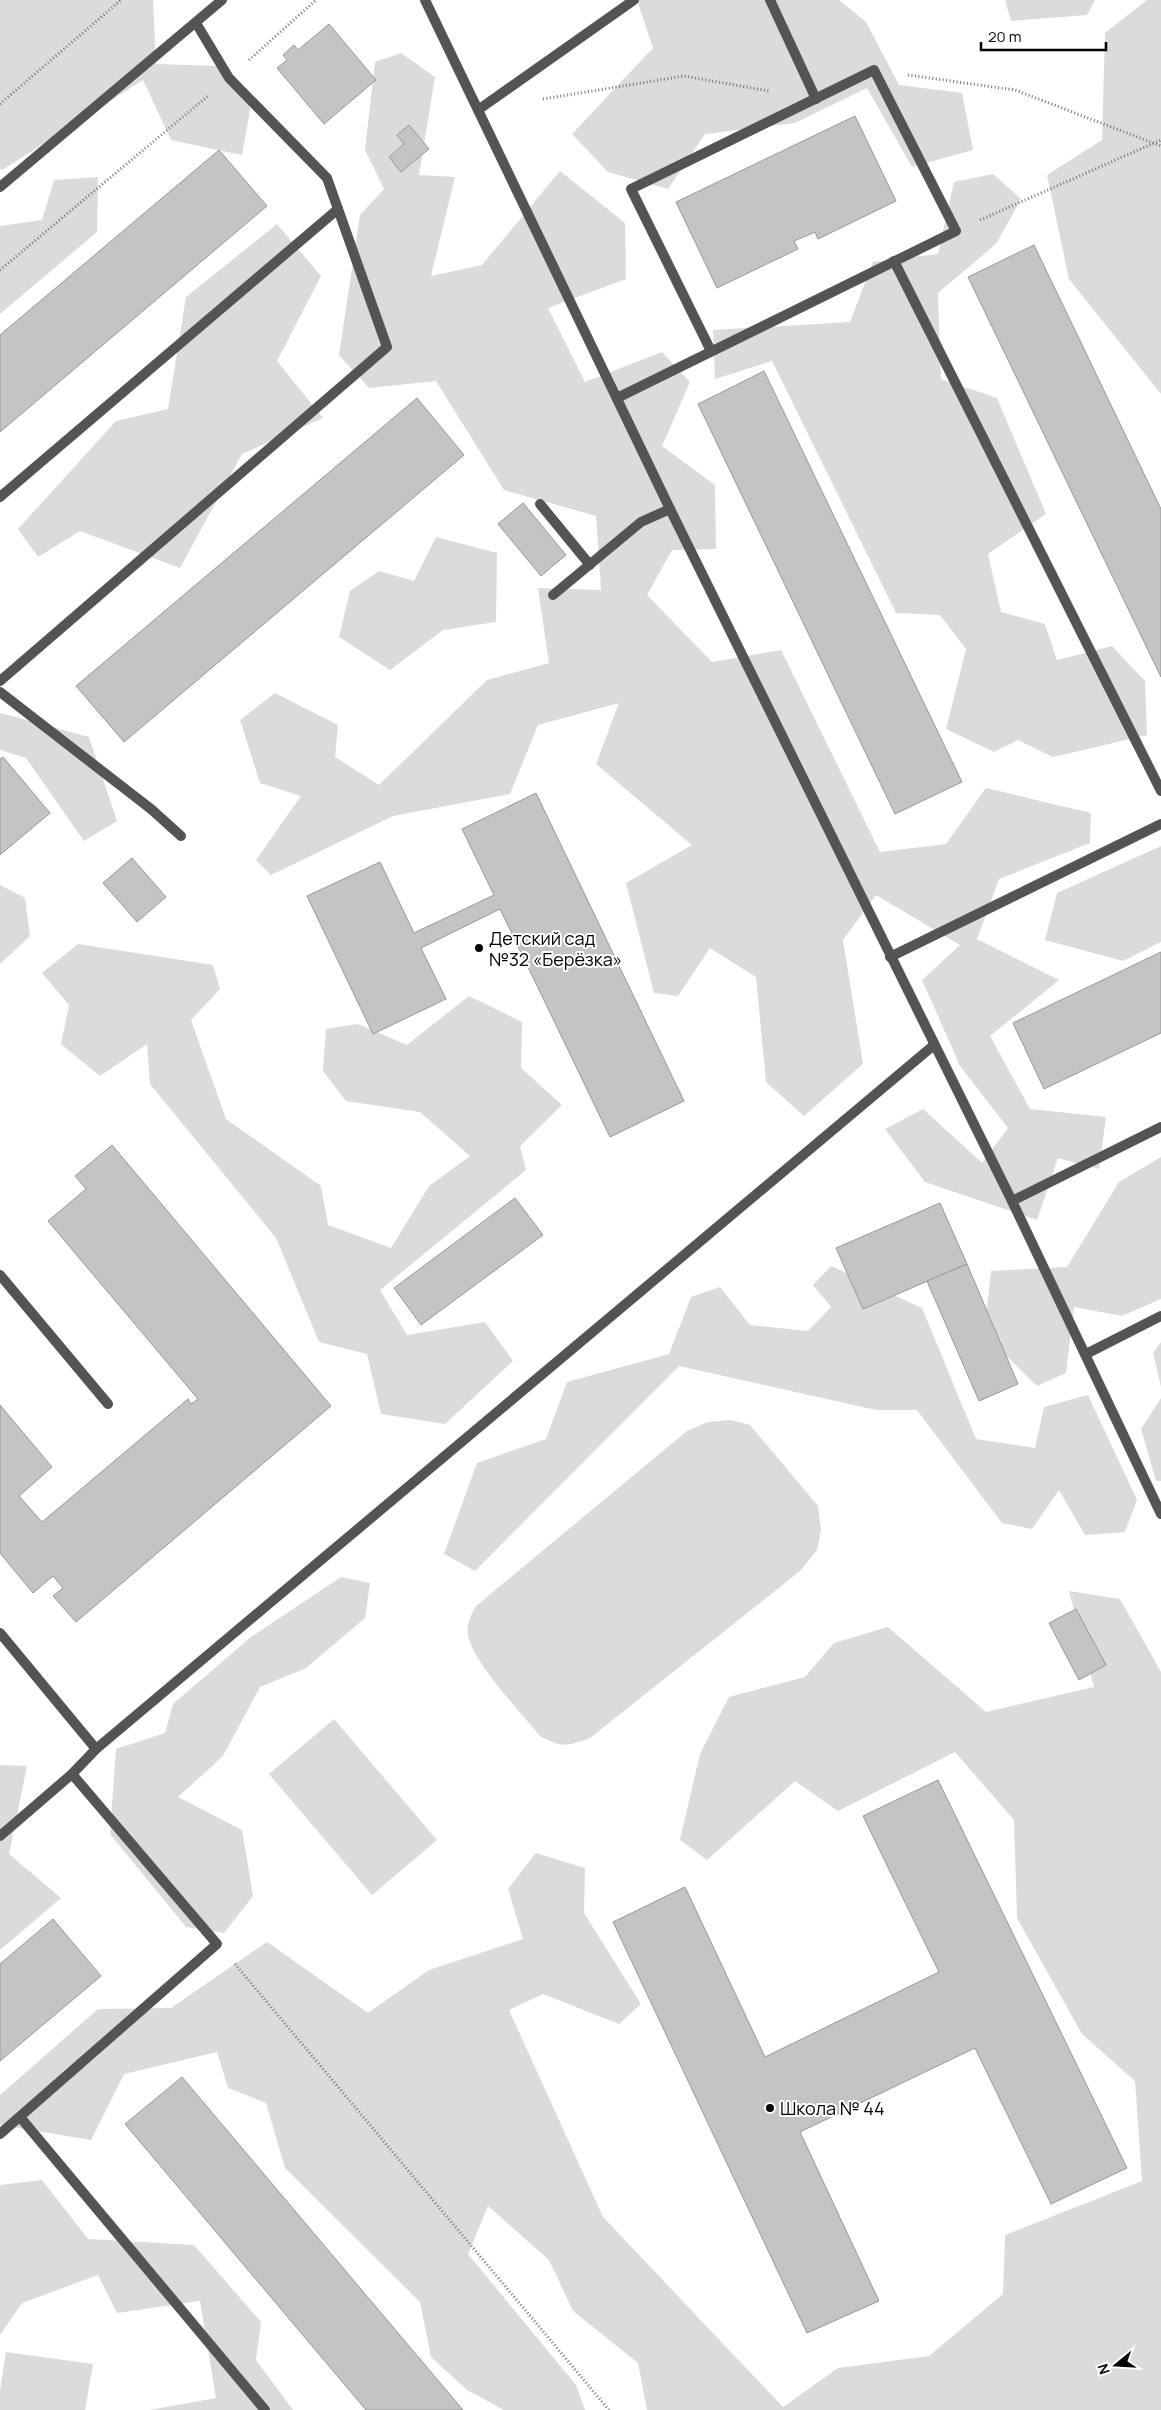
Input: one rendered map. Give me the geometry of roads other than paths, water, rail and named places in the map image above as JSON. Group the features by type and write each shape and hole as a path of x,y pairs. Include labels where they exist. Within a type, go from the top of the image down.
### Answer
{"street":[{"path":"0,187 222,0"},
{"path":"426,0 670,509 1012,1201 1161,1514"},
{"path":"478,110 634,0"},
{"path":"770,0 816,99"},
{"path":"0,681 387,347 327,178 229,78 196,23"},
{"path":"617,398 956,230 874,70 631,188 711,351"},
{"path":"0,496 338,209"},
{"path":"894,261 1161,792"},
{"path":"540,504 590,565"},
{"path":"553,595 641,522 670,509"},
{"path":"0,692 151,809 181,836"},
{"path":"890,957 1161,824"},
{"path":"0,1836 72,1774 96,1749 934,1045"},
{"path":"1012,1201 1161,1127"},
{"path":"0,1274 108,1404"},
{"path":"1086,1354 1161,1316"},
{"path":"0,1634 96,1749"},
{"path":"0,2134 218,1944 72,1774"},
{"path":"20,2117 265,2410"}],"place":[{"name":"Детский сад №32 «Берёзка»","path":"479,948"},
{"name":"Школа № 44","path":"770,2108"}]}
